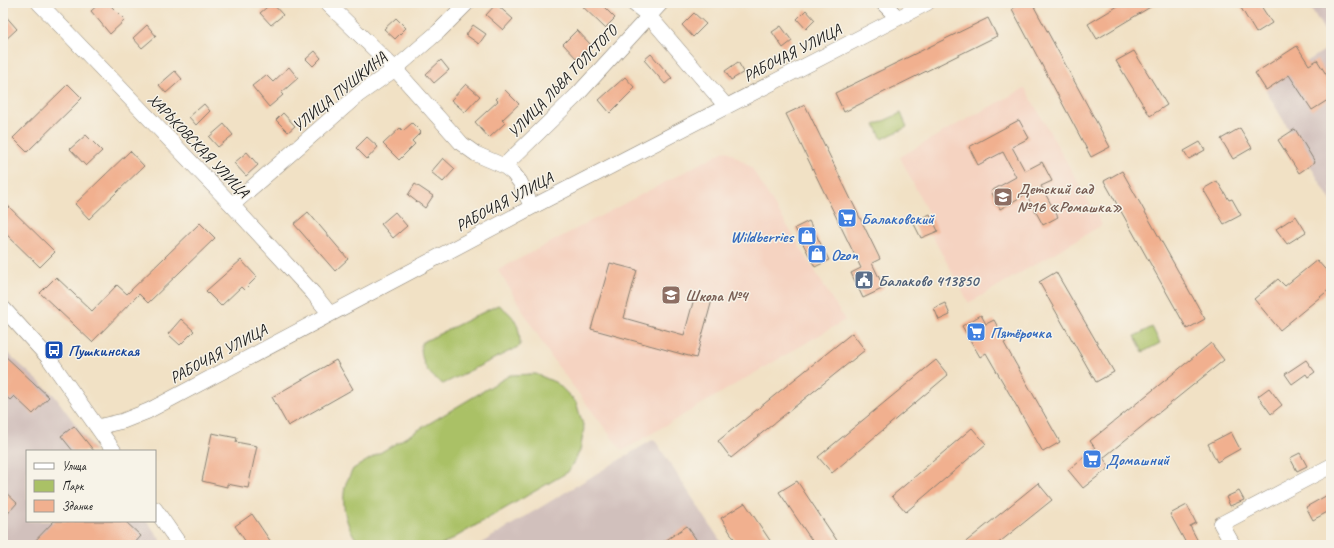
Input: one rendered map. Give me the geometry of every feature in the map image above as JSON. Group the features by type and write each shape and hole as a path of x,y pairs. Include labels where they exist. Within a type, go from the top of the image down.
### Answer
{"street":[{"name":"ХАРЬКОВСКАЯ УЛИЦА","path":"39,3 232,205 330,314"},
{"path":"327,3 394,69 462,144 476,154 504,166 513,173 520,182 532,206"},
{"name":"УЛИЦА ПУШКИНА","path":"232,205 358,95 394,69 439,31 467,3"},
{"path":"633,3 648,16 726,106"},
{"name":"УЛИЦА ЛЬВА ТОЛСТОГО","path":"504,166 578,94 661,3"},
{"path":"883,3 898,18"},
{"name":"РАБОЧАЯ УЛИЦА","path":"97,427 123,421 148,411 532,206 927,3"},
{"path":"3,308 47,356 113,450"},
{"path":"1233,545 1222,524 1331,466"},
{"path":"156,510 180,545"}],"shaded area":[{"path":"1308,3 1331,3 1331,42"},
{"path":"1331,46 1331,201 1265,89"},
{"name":"Детский сад №16 «Ромашка»","path":"1025,88 1102,225 969,303 931,234 937,231 900,157"},
{"name":"Школа №4","path":"726,150 751,167 845,320 622,451 551,357 498,270"},
{"path":"3,349 54,395 94,450 26,450 26,522 148,522 164,545 3,545"},
{"path":"654,439 723,545 478,545"}],"green space":[{"path":"901,113 907,127 882,139 875,125"},
{"path":"498,305 509,313 516,322 520,346 443,384 432,376 423,362 421,343"},
{"path":"1152,327 1160,343 1143,352 1135,336"},
{"path":"536,374 557,383 576,402 584,428 580,451 568,472 442,545 361,545 351,532 344,508 344,491 353,469 510,375"}],"building":[{"path":"100,3 108,3 125,20 110,34 91,11"},
{"path":"272,3 283,15 271,25 260,13"},
{"path":"579,3 600,3 615,18 605,28"},
{"path":"1023,3 1032,3 1110,147 1091,157 1012,9"},
{"path":"1123,3 1157,3 1097,39 1088,24"},
{"path":"1238,3 1259,3 1272,23 1256,33"},
{"path":"496,4 513,19 503,30 486,15"},
{"path":"806,10 815,20 806,29 797,19"},
{"path":"3,13 17,29 3,42"},
{"path":"694,13 706,24 693,37 682,25"},
{"path":"396,18 406,28 395,39 384,29"},
{"path":"988,18 997,36 844,112 835,93"},
{"path":"147,25 156,36 142,48 133,38"},
{"path":"473,25 486,34 479,44 466,35"},
{"path":"781,26 792,41 783,48 772,32"},
{"path":"577,30 591,45 577,59 563,44"},
{"path":"1297,46 1309,65 1317,60 1331,82 1331,98 1312,110 1289,75 1266,90 1255,73"},
{"path":"315,51 321,58 313,66 306,59"},
{"path":"1134,51 1167,105 1150,116 1116,61"},
{"path":"651,54 672,78 665,84 644,60"},
{"path":"441,60 449,70 434,83 426,74"},
{"path":"738,62 744,72 731,80 725,71"},
{"path":"289,67 298,78 281,93 283,95 269,107 252,86 266,75 273,82"},
{"path":"175,71 182,79 166,93 159,85"},
{"path":"625,77 635,88 610,113 599,100"},
{"path":"68,84 82,98 27,152 13,138"},
{"path":"466,84 480,96 465,112 451,100"},
{"path":"505,90 519,104 502,120 505,123 489,138 475,122 498,101 496,99"},
{"path":"204,104 210,111 196,125 189,117"},
{"path":"805,105 880,259 872,263 884,288 863,298 851,273 861,268 786,114"},
{"path":"283,113 295,126 288,132 276,120"},
{"path":"1019,120 1029,138 1012,147 1025,171 1042,162 1052,181 1041,186 1058,217 1043,225 1026,194 1000,209 991,191 1016,177 1003,152 978,165 969,147"},
{"path":"412,123 421,132 412,141 415,144 399,160 383,144 400,128 403,131"},
{"path":"224,124 233,135 218,147 209,137"},
{"path":"1240,128 1252,148 1233,159 1221,139"},
{"path":"1295,129 1315,162 1299,173 1278,140"},
{"path":"86,135 102,151 86,166 70,149"},
{"path":"367,137 378,147 367,159 356,148"},
{"path":"1200,142 1205,150 1189,159 1184,151"},
{"path":"130,151 144,166 89,219 75,204"},
{"path":"247,152 258,165 246,176 234,163"},
{"path":"443,158 455,169 443,182 431,172"},
{"path":"1122,171 1205,319 1187,329 1104,181"},
{"path":"1217,181 1229,200 1232,199 1241,215 1224,224 1203,189"},
{"path":"415,184 433,196 425,208 408,195"},
{"path":"3,201 55,252 40,267 3,231"},
{"path":"308,212 348,259 335,271 294,224"},
{"path":"395,212 407,226 393,238 381,224"},
{"path":"930,214 938,231 921,238 913,222"},
{"path":"1296,216 1306,232 1287,244 1276,229"},
{"path":"809,221 829,260 815,267 795,228"},
{"path":"200,223 215,238 148,303 139,294 92,342 40,293 56,277 92,311 117,285 127,294"},
{"path":"241,260 257,277 244,290 241,287 221,306 206,291"},
{"path":"1317,260 1331,276 1331,288 1280,330 1254,299 1278,279 1285,286"},
{"path":"610,263 637,270 624,318 684,335 695,295 712,300 696,358 591,329"},
{"path":"1056,272 1114,372 1096,382 1039,282"},
{"path":"945,303 950,315 939,320 934,308"},
{"path":"981,315 986,324 994,320 1006,342 1004,343 1060,442 1043,452 986,353 980,357 962,326"},
{"path":"181,319 194,331 180,345 168,334"},
{"path":"852,333 865,350 731,458 718,441"},
{"path":"1211,343 1224,360 1103,458 1110,467 1083,488 1068,470 1095,448 1090,441"},
{"path":"3,354 49,397 33,414 14,396 10,400 3,394"},
{"path":"336,360 353,389 288,426 272,397"},
{"path":"936,360 948,375 832,473 818,457"},
{"path":"1306,360 1315,372 1308,377 1306,374 1292,384 1285,374"},
{"path":"1269,388 1282,405 1271,414 1258,396"},
{"path":"74,426 93,450 72,450 61,436"},
{"path":"972,428 986,444 906,512 892,496"},
{"path":"1231,432 1240,449 1217,462 1208,444"},
{"path":"212,433 237,438 236,442 257,446 248,488 227,484 227,487 202,481"},
{"path":"1300,453 1307,466 1297,471 1290,458"},
{"path":"797,481 840,545 815,545 779,492"},
{"path":"1038,483 1052,500 996,545 962,545"},
{"path":"3,490 17,503 3,519"},
{"path":"1239,491 1244,500 1230,506 1226,497"},
{"path":"1331,493 1331,510 1313,520 1306,507"},
{"path":"745,503 773,545 738,545 721,518"},
{"path":"1187,505 1196,523 1190,526 1200,545 1187,545 1170,514"},
{"path":"252,514 273,545 248,545 235,526"},
{"path":"53,522 126,522 141,536 133,545 31,545"},
{"path":"687,526 700,545 659,545"}],"place":[{"name":"Детский сад №16 «Ромашка»","path":"1003,197"},
{"name":"Балаковский","path":"847,218"},
{"name":"Wildberries","path":"807,236"},
{"name":"Ozon","path":"817,254"},
{"name":"Балаково 413850","path":"864,280"},
{"name":"Школа №4","path":"671,295"},
{"name":"Пятёрочка","path":"976,332"},
{"name":"Пушкинская","path":"54,350"},
{"name":"Домашний","path":"1092,459"}]}
